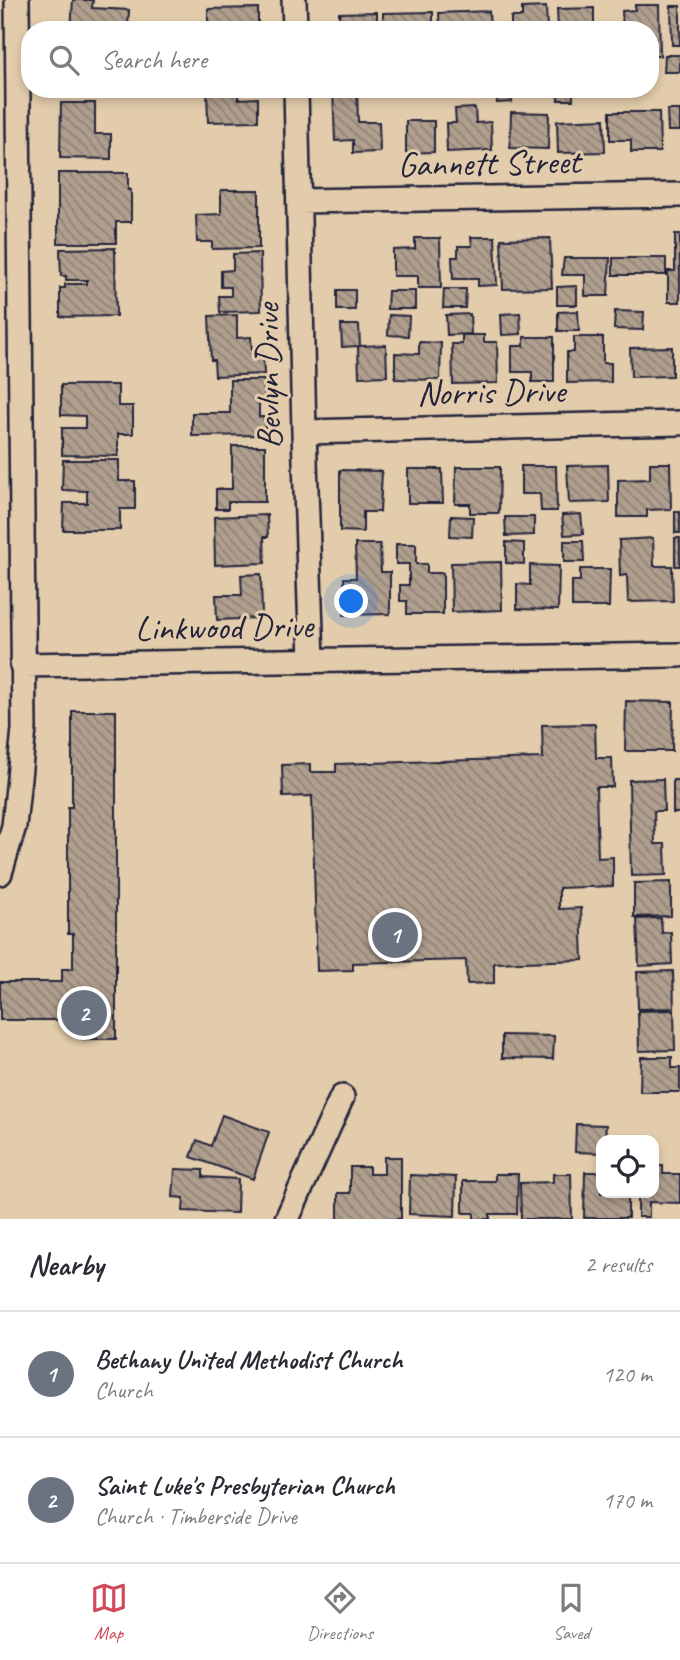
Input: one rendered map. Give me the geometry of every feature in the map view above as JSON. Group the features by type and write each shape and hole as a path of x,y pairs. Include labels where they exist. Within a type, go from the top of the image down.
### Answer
{"street":[{"path":"0,873 14,826 24,729 10,362 9,192 17,0"},
{"path":"294,0 295,21"},
{"name":"Bevlyn Drive","path":"296,98 312,660"},
{"name":"Gannett Street","path":"299,201 680,195"},
{"name":"Norris Drive","path":"304,432 680,423"},
{"name":"Linkwood Drive","path":"22,665 680,655"},
{"path":"287,1219 342,1097"}],"building":[{"path":"73,0 93,0 92,8 129,10 128,21 72,21"},
{"path":"635,5 659,5 660,56 659,21 623,21 622,11 635,10"},
{"path":"671,6 680,6 680,45 672,45"},
{"path":"546,7 547,21 511,21 511,17 522,17 522,8"},
{"path":"258,8 258,21 208,21 208,9"},
{"path":"594,8 594,21 558,21 557,9"},
{"path":"489,11 490,21 439,21 439,13"},
{"path":"377,12 377,21 339,21 339,13"},
{"path":"433,12 433,21 383,21 383,13"},
{"path":"665,55 680,55 680,72 664,72"},
{"path":"207,98 258,98 258,121 208,122"},
{"path":"333,98 357,98 358,122 379,122 380,152 353,153 353,140 335,141"},
{"path":"497,98 512,98 512,102 497,103"},
{"path":"61,103 95,103 95,134 111,134 111,159 60,158"},
{"path":"475,108 476,123 491,122 492,150 447,152 446,123 456,123 455,109"},
{"path":"667,110 680,110 680,131 668,131"},
{"path":"511,112 549,113 548,149 510,148"},
{"path":"610,112 659,112 660,152 631,152 631,140 610,140"},
{"path":"604,119 605,152 558,153 557,121"},
{"path":"406,121 434,121 434,152 406,153"},
{"path":"58,173 128,173 131,222 116,222 116,243 58,243"},
{"path":"221,190 259,190 259,248 212,249 212,242 197,242 196,215 221,214"},
{"path":"675,234 680,234 680,302 668,302 668,271 675,271"},
{"path":"471,237 495,237 497,285 478,286 478,279 453,279 452,257 458,257 458,246 472,246"},
{"path":"415,238 440,238 441,288 418,288 418,276 393,276 393,250 415,249"},
{"path":"550,238 552,288 503,289 501,239"},
{"path":"115,248 116,316 60,317 60,288 65,288 65,284 87,284 87,280 66,280 66,276 61,276 60,249"},
{"path":"260,253 261,311 220,312 219,296 231,296 231,287 221,287 221,271 233,270 233,254"},
{"path":"564,258 610,258 608,296 585,296 585,275 562,275"},
{"path":"613,258 666,258 666,275 613,275"},
{"path":"577,286 577,305 557,305 557,287"},
{"path":"444,289 466,289 465,308 443,308"},
{"path":"337,290 355,290 355,310 337,310"},
{"path":"388,291 415,291 415,309 387,309"},
{"path":"578,311 579,331 558,331 558,312"},
{"path":"615,311 644,312 643,330 614,329"},
{"path":"520,313 521,334 502,335 501,314"},
{"path":"470,314 471,334 447,335 446,315"},
{"path":"237,315 237,338 251,337 252,353 263,353 264,374 215,376 214,360 211,360 209,316"},
{"path":"389,315 409,316 408,336 388,335"},
{"path":"341,325 359,325 360,346 386,345 387,376 359,377 358,346 342,347"},
{"path":"462,335 484,335 484,342 497,342 498,383 453,384 452,344 462,344"},
{"path":"524,337 554,337 554,382 532,382 532,372 512,372 512,346 524,346"},
{"path":"574,337 603,337 603,363 611,363 611,382 567,383 567,352 574,352"},
{"path":"419,342 441,343 440,380 395,379 395,353 419,354"},
{"path":"672,347 672,376 631,377 630,348"},
{"path":"230,380 264,380 265,402 259,402 259,417 265,417 265,435 192,436 192,413 230,413"},
{"path":"61,385 118,385 118,406 133,406 133,434 118,434 118,456 62,455 62,428 85,428 85,416 61,415"},
{"path":"232,446 265,446 265,502 228,502 228,509 216,509 216,489 232,489"},
{"path":"63,460 119,460 119,481 135,481 135,509 120,509 120,530 63,530 64,503 87,503 87,491 62,490"},
{"path":"650,463 670,463 671,509 647,510 647,517 618,517 618,480 650,479"},
{"path":"608,465 609,502 569,503 567,466"},
{"path":"521,466 556,466 557,511 541,511 540,494 521,494"},
{"path":"456,467 500,467 499,513 470,513 470,504 455,504"},
{"path":"408,469 442,469 443,503 408,503"},
{"path":"340,470 382,471 380,512 363,512 363,532 340,531"},
{"path":"675,512 680,512 680,533 675,533"},
{"path":"581,514 583,534 564,535 562,515"},
{"path":"267,515 265,563 215,565 214,517"},
{"path":"451,516 473,517 472,537 450,536"},
{"path":"505,517 534,517 534,535 506,536"},
{"path":"653,538 654,566 672,566 673,601 628,602 627,575 620,576 619,540"},
{"path":"675,538 680,538 680,566 675,566"},
{"path":"564,541 583,541 584,562 564,562"},
{"path":"506,542 524,543 524,564 506,563"},
{"path":"355,544 380,544 381,572 390,572 390,614 344,615 344,578 356,578"},
{"path":"396,544 416,544 416,564 427,564 427,573 443,573 443,614 407,614 407,601 400,601 400,585 409,585 409,564 396,564"},
{"path":"501,562 502,610 452,612 451,563"},
{"path":"530,565 559,566 558,610 517,609 517,584 530,585"},
{"path":"580,569 610,569 609,607 572,607 572,581 580,581"},
{"path":"261,574 262,618 217,620 216,595 242,595 241,575"},
{"path":"626,701 673,702 672,751 625,751"},
{"path":"72,711 116,711 116,1039 83,1039 83,1020 0,1020 0,982 62,982 62,969 73,969 73,934 68,934 68,807 72,807"},
{"path":"595,724 596,758 612,758 613,787 596,787 598,858 613,857 613,886 559,888 559,909 581,908 583,960 494,963 494,983 467,984 466,960 353,963 353,970 317,971 312,796 283,797 282,765 310,764 310,772 336,772 336,764 543,758 542,725"},
{"path":"663,779 664,811 654,811 655,844 665,844 666,875 631,876 629,780"},
{"path":"673,780 680,780 680,813 673,813"},
{"path":"671,882 671,916 634,917 634,883"},
{"path":"661,918 662,933 671,932 672,964 639,966 637,919"},
{"path":"673,971 674,1008 638,1009 637,972"},
{"path":"674,1010 675,1050 639,1051 638,1011"},
{"path":"502,1035 554,1036 553,1059 502,1058"},
{"path":"641,1057 672,1057 672,1068 680,1068 680,1092 640,1092"},
{"path":"222,1115 269,1132 253,1179 191,1157 197,1140 211,1146"},
{"path":"576,1124 606,1125 605,1135 596,1135 596,1153 575,1152"},
{"path":"384,1157 401,1157 401,1219 338,1219 338,1193 350,1193 350,1167 369,1167 369,1174 384,1174"},
{"path":"659,1166 663,1166 663,1174 680,1174 680,1203 649,1202 649,1217 638,1217 638,1198 659,1198"},
{"path":"175,1169 203,1170 203,1177 238,1179 237,1213 183,1211 184,1198 173,1197"},
{"path":"585,1172 596,1172 596,1198 628,1198 628,1218 584,1218"},
{"path":"495,1174 518,1174 517,1214 490,1214 490,1219 474,1219 474,1213 463,1213 463,1181 495,1181"},
{"path":"553,1174 571,1174 572,1219 521,1219 520,1183 553,1182"},
{"path":"410,1175 456,1177 455,1216 409,1214"}],"place":[{"name":"Bethany United Methodist Church","path":"395,935"},
{"name":"Saint Luke's Presbyterian Church","path":"84,1013"}]}
